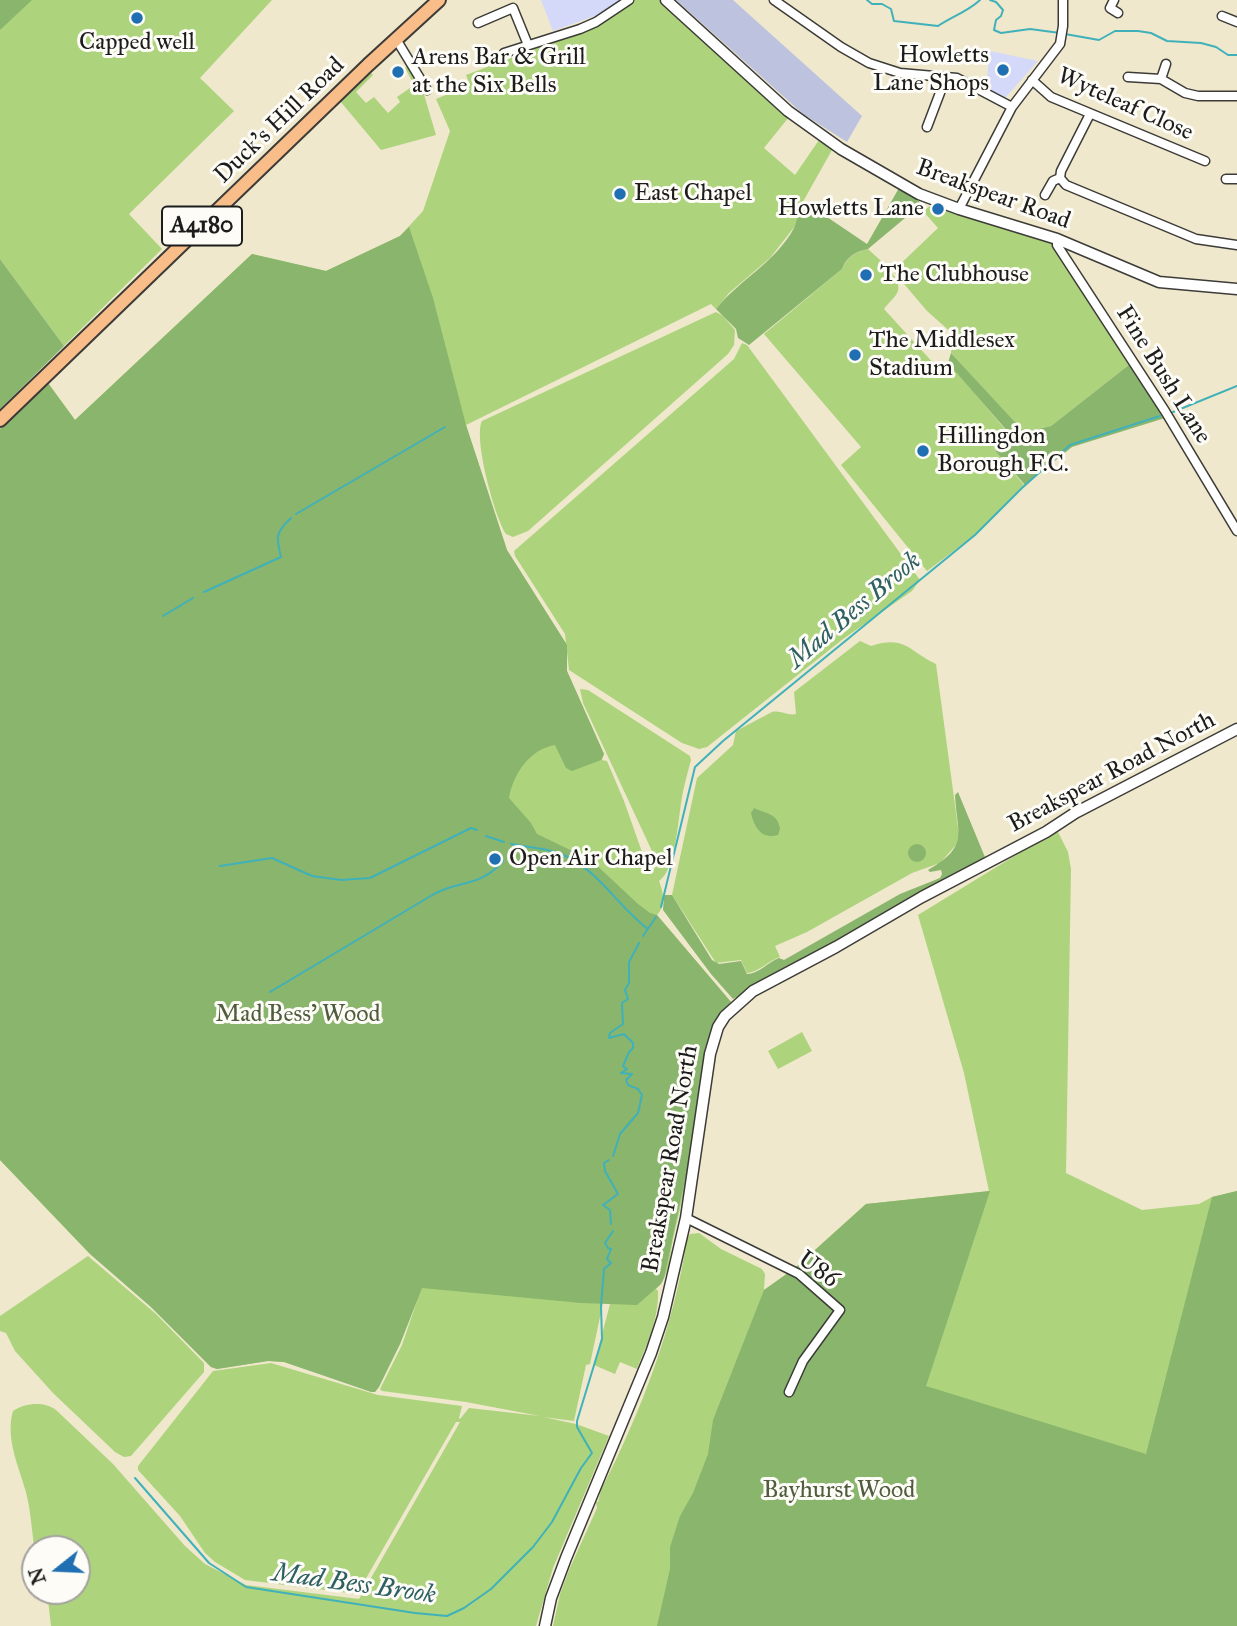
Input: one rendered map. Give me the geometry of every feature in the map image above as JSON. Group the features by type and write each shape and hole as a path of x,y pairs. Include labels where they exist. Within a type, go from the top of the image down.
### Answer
{"main road":[{"name":"Duck's Hill Road","path":"0,420 439,0"}],"street":[{"path":"504,52 588,25 629,0"},
{"name":"Breakspear Road","path":"666,0 788,111 828,140 919,194 1057,239 1159,282 1237,289"},
{"path":"774,0 841,47 869,63 900,73 946,77 970,84 1012,107"},
{"path":"959,209 1012,107 1051,58 1063,33 1063,0"},
{"path":"1114,0 1111,8 1118,13"},
{"path":"478,23 517,6 528,45"},
{"path":"1222,16 1237,22"},
{"path":"396,39 427,90"},
{"path":"1161,79 1167,64"},
{"path":"927,127 946,77"},
{"path":"1128,77 1161,79 1185,93 1198,96 1237,96"},
{"name":"Wyteleaf Close","path":"1032,80 1051,97 1205,161"},
{"path":"1090,114 1061,171 1060,178 1066,185 1196,239 1237,246"},
{"path":"1045,195 1053,181 1060,178"},
{"path":"1226,179 1237,179"},
{"name":"Fine Bush Lane","path":"1057,239 1057,245 1165,411 1237,531"},
{"name":"Breakspear Road North","path":"545,1626 551,1598 566,1558 651,1353 663,1317 686,1218 710,1054 718,1027 729,1011 753,991 922,897 1036,838 1086,807 1237,729"},
{"name":"U86","path":"686,1218 799,1275 840,1310 803,1361 789,1392"}],"shaded area":[{"path":"541,0 621,0 600,14 553,31"},
{"path":"676,0 733,0 862,116 847,142 803,114"},
{"path":"990,51 1038,61 998,106 985,96"}],"green space":[{"path":"0,0 272,0 200,78 234,111 129,214 162,249 64,346 0,259"},
{"path":"0,0 32,0 0,30"},
{"name":"Mad Bess' Wood","path":"633,0 662,0 789,117 764,148 795,175 819,140 832,150 800,207 795,226 770,258 729,293 716,309 711,304 466,425 507,550 567,645 567,671 604,754 602,760 607,761 624,801 648,869 653,870 658,864 583,703 580,689 588,690 690,756 691,760 670,865 659,881 663,903 657,915 731,1002 713,1029 708,1044 689,1167 668,1266 664,1279 656,1289 657,1311 648,1340 637,1369 620,1362 615,1374 594,1365 610,1304 603,1303 574,1421 543,1417 576,1424 609,1436 553,1568 536,1626 51,1626 49,1605 91,1605 91,1535 33,1535 28,1500 12,1442 11,1421 13,1411 18,1408 40,1404 56,1410 113,1464 185,1546 205,1564 246,1585 359,1599 460,1422 456,1422 357,1594 245,1580 205,1553 180,1516 138,1470 138,1466 213,1371 271,1363 378,1395 462,1406 460,1419 469,1408 540,1416 466,1402 382,1391 380,1389 402,1345 417,1301 400,1344 375,1392 284,1362 268,1361 217,1369 211,1367 151,1307 90,1254 0,1160 0,429 48,383 75,420 252,254 326,271 400,236 423,211 450,131 436,99 470,85 466,75 590,28"},
{"path":"408,65 423,91 436,135 381,150 340,101 371,73 373,75 356,92 366,103 374,97 388,113 400,102 397,97 410,88 413,93 417,90 405,68"},
{"path":"899,188 920,202 917,208 868,249 849,258 842,269 749,345 738,338 736,329 716,309 777,251 795,226 800,207 817,218 821,213 867,244"},
{"path":"930,206 1051,240 1130,364 1051,426 1023,432 951,353 953,334 927,311 893,271 938,228 923,211"},
{"name":"Mad Bess' Wood","path":"409,227 433,298 466,425 507,550 567,645 567,671 604,754 601,760 572,771 566,768 555,745 546,747 524,764 514,780 509,798 537,834 591,860 638,904 657,915 731,1002 719,1014 704,1056 697,1123 661,1284 637,1305 581,1303 422,1288 400,1344 379,1387 375,1392 371,1392 284,1362 268,1361 217,1369 211,1367 151,1307 90,1254 0,1160 0,429 48,383 75,420 252,254 326,271 400,236"},
{"path":"868,249 888,268 898,285 897,293 884,309 946,377 955,370 1009,434 994,446 1024,485 975,535 927,571 841,465 861,447 764,334 842,269 852,256"},
{"path":"0,259 64,346 0,409"},
{"path":"716,312 735,330 734,345 728,354 528,531 513,537 506,534 486,478 480,444 482,421"},
{"path":"742,343 747,345 920,580 912,591 843,639 707,747 699,749 682,743 569,670 565,634 514,551 734,359"},
{"path":"951,353 1024,432 1051,426 1130,364 1165,418 1072,447 1025,485 996,452 994,446 1009,433 948,363"},
{"path":"860,641 871,646 900,643 936,664 959,835 956,845 940,863 912,873 807,932 775,946 780,957 756,971 747,973 741,960 716,963 672,895 697,778 733,745 736,731 772,712 796,714 794,692"},
{"path":"958,792 987,862 733,999 663,910 664,895 672,895 712,960 719,964 741,961 747,974 756,972 779,958 784,960 900,894 940,878 941,870 928,870 950,854 956,846 958,830 955,795"},
{"path":"754,808 777,820 780,829 778,835 767,836 760,831 751,813"},
{"path":"1057,830 1068,852 1071,869 1066,1173 1142,1210 1199,1204 1212,1197 1237,1191 1237,1626 553,1626 569,1570 654,1368 674,1304 690,1234 699,1233 721,1249 762,1269 765,1274 764,1290 795,1268 866,1204 989,1191 964,1073 918,915"},
{"path":"917,844 925,849 926,853 921,861 917,862 909,857 908,853 913,845"},
{"path":"802,1032 812,1051 778,1069 768,1051"},
{"name":"Bayhurst Wood","path":"990,1191 926,1386 1146,1454 1212,1197 1237,1191 1237,1626 657,1626 670,1569 670,1547 680,1516 693,1493 708,1454 713,1420 764,1290 795,1268 866,1204"},
{"path":"88,1256 156,1314 204,1363 204,1372 131,1456 124,1457 115,1452 53,1393 15,1351 6,1333 0,1331 0,1316"}],"waterway":[{"path":"867,0 891,9 894,21 938,26 980,0"},
{"path":"990,0 1003,10 996,20 994,30 1001,33 1030,29 1060,33"},
{"path":"1065,34 1099,40 1115,31 1138,31 1151,33 1167,41 1201,43 1216,47 1228,55 1237,55"},
{"name":"Mad Bess Brook","path":"1173,412 1237,386"},
{"name":"Mad Bess Brook","path":"661,907 695,767 723,741 975,535 1070,445 1160,416"},
{"path":"296,514 445,427"},
{"path":"204,592 281,557 278,536 291,518"},
{"path":"163,616 193,598"},
{"path":"220,866 272,858 312,876 341,880 370,878 471,828 477,830"},
{"path":"486,836 504,842"},
{"path":"511,844 548,850 570,858 601,882 648,929"},
{"path":"510,852 515,845"},
{"path":"270,992 434,894 487,875 503,861"},
{"name":"Mad Bess Brook","path":"643,936 656,917"},
{"name":"Mad Bess Brook","path":"613,1156 620,1134 638,1113 642,1095 638,1089 628,1085 626,1080 632,1074 621,1073 627,1069 623,1066 633,1043 624,1034 609,1038 610,1033 623,1024 622,1003 628,999 625,990 629,983 629,962 639,943"},
{"name":"Mad Bess Brook","path":"609,1160 604,1163 605,1171 618,1194 603,1205 610,1210 611,1224"},
{"name":"Mad Bess Brook","path":"135,1478 209,1563 246,1587 415,1613 447,1616 464,1608 491,1589 533,1547 552,1522 592,1453 577,1427 577,1421 602,1339 604,1269 611,1263 607,1259 611,1249 605,1243 613,1231"}],"place":[{"name":"Capped well","path":"137,18"},
{"name":"Howletts Lane Shops","path":"1003,70"},
{"name":"Arens Bar & Grill at the Six Bells","path":"398,72"},
{"name":"East Chapel","path":"620,194"},
{"name":"Howletts Lane","path":"938,209"},
{"name":"The Clubhouse","path":"866,275"},
{"name":"The Middlesex Stadium","path":"855,355"},
{"name":"Hillingdon Borough F.C.","path":"923,451"},
{"name":"Open Air Chapel","path":"495,859"}]}
